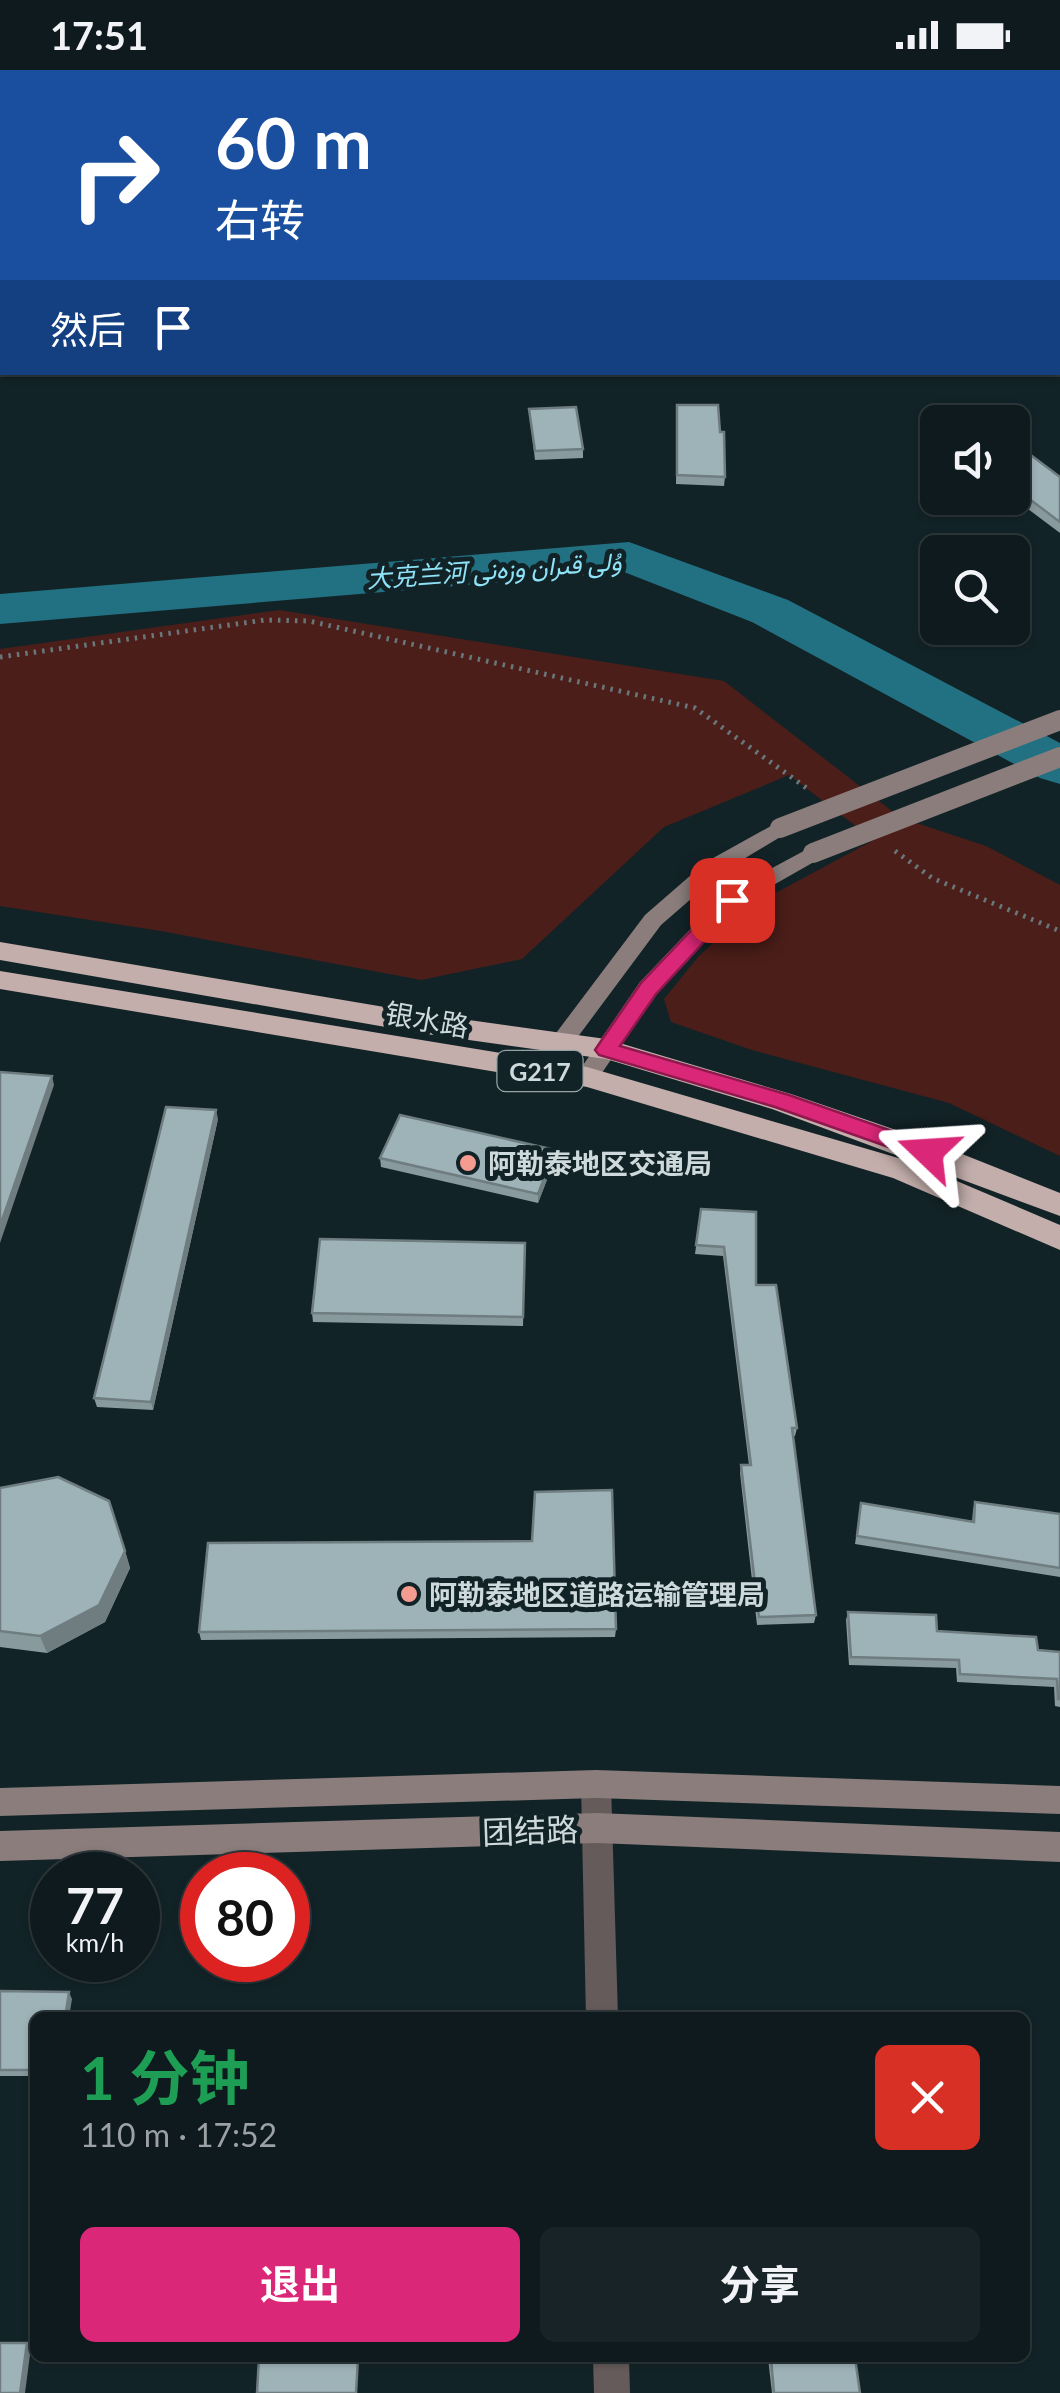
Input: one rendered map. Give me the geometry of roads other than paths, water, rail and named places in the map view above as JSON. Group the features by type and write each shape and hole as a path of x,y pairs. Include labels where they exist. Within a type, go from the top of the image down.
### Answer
{"highway":[{"name":"银水路","path":"0,951 426,1024 606,1050 800,1107 1060,1205"},
{"name":"银水路","path":"0,980 587,1077 902,1170 1060,1238"}],"main road":[{"path":"540,1070 654,920 714,867 780,828 1060,720"},
{"path":"587,1077 648,988 732,900 813,854 1060,757"},
{"name":"团结路","path":"0,1802 596,1784 1060,1800"},
{"name":"团结路","path":"0,1846 597,1828 1060,1847"}],"street":[{"path":"596,1784 602,2012"},
{"path":"611,2362 612,2393"}],"waterway":[{"name":"大克兰河 ۇلى قىران وزەنى","path":"0,609 629,557 770,611 1060,766"}],"place":[{"name":"阿勒泰地区交通局","path":"468,1163"},
{"name":"阿勒泰地区道路运输管理局","path":"409,1594"}]}
